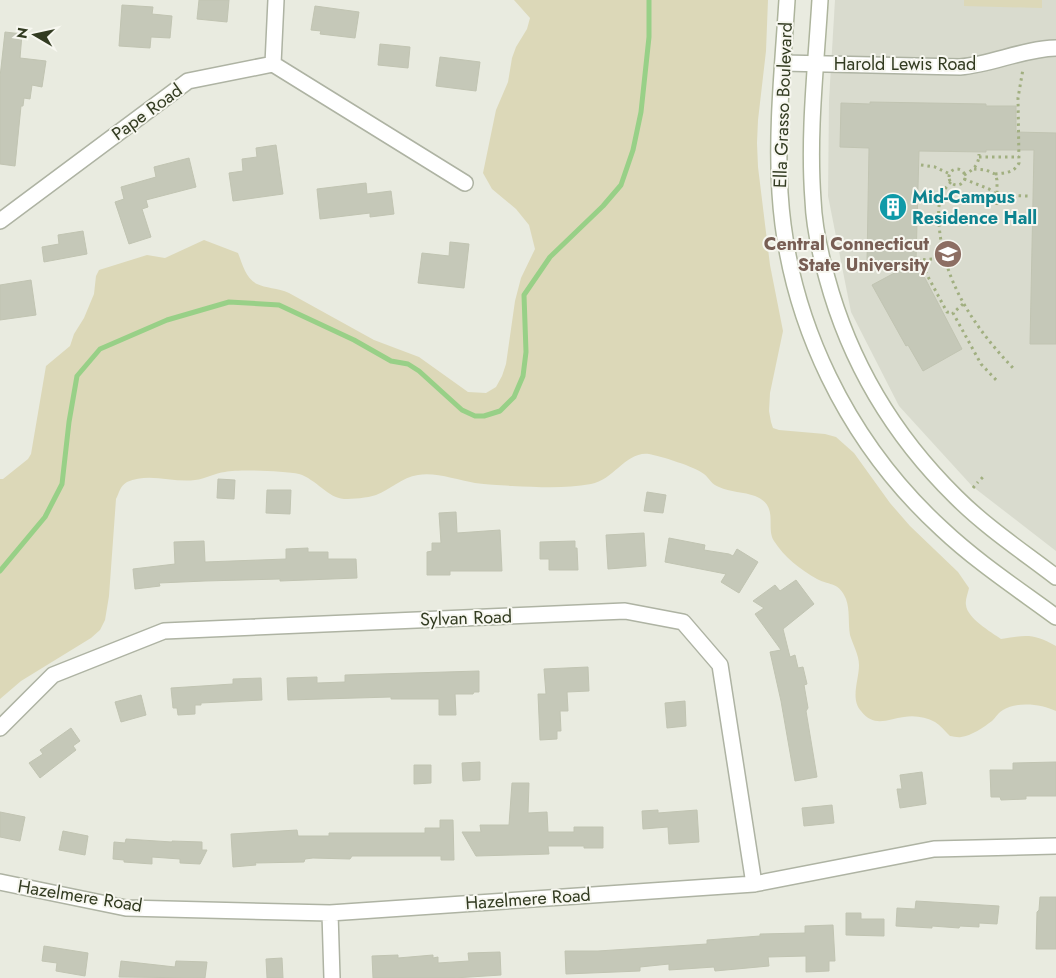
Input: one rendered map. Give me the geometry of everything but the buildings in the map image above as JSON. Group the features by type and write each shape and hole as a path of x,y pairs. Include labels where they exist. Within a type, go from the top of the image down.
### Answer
{"street":[{"path":"276,0 273,64 464,183"},
{"name":"Ella Grasso Boulevard","path":"787,0 779,159 784,232 792,275 804,316 833,384 869,446 917,504 963,548 1056,617"},
{"name":"Ella Grasso Boulevard","path":"820,0 811,170 814,217 832,295 853,355 894,424 940,480 979,518 1056,577"},
{"name":"Harold Lewis Road","path":"783,63 960,67 986,64 1034,51 1056,48"},
{"name":"Pape Road","path":"0,221 188,81 273,64"},
{"name":"Sylvan Road","path":"0,728 54,676 164,631 625,611 684,622 720,665 754,884"},
{"name":"Hazelmere Road","path":"0,882 126,908 330,913 754,884 934,849 1056,846"},
{"path":"330,913 332,978"}],"path":[{"path":"964,175 974,169 986,170 995,174 1009,172 1014,170 1019,163 1018,98 1022,74"},
{"path":"974,169 979,156 1019,157"},
{"path":"922,165 935,167 950,174"},
{"path":"950,174 956,170 961,171 964,175 962,184 957,185 951,182"},
{"path":"950,174 951,182"},
{"path":"995,174 998,205"},
{"path":"964,180 989,189 997,196 1028,196"},
{"path":"951,182 944,188 940,200 939,231 945,258 963,304 988,342 1013,368"},
{"path":"921,192 932,195 940,200"},
{"path":"945,258 919,260 947,312 953,313"},
{"path":"953,313 963,304"},
{"path":"953,313 981,364 998,382"},
{"path":"981,479 985,475"},
{"path":"973,488 978,482"}],"shaded area":[{"path":"514,0 768,0 766,51 757,143 758,167 770,265 783,331 770,393 769,411 773,428 836,437 854,453 890,503 910,526 958,572 969,588 966,605 970,615 975,620 1001,639 1029,636 1056,646 1056,711 1037,705 1015,705 1002,711 992,721 977,731 960,737 950,736 937,723 916,716 876,721 866,716 856,701 859,661 850,635 846,599 840,590 793,563 783,552 774,541 770,511 763,500 755,496 716,486 704,474 694,468 649,454 633,457 607,477 581,486 489,485 425,474 407,478 376,495 352,499 338,498 305,476 284,472 232,471 187,481 144,478 127,482 121,488 116,499 109,596 105,620 100,630 91,638 21,681 0,699 0,479 3,479 28,459 31,454 46,366 70,346 94,294 96,276 99,270 147,255 165,258 204,240 238,253 247,275 253,282 289,293 374,340 419,357 468,392 486,393 496,387 506,364 515,301 521,278 535,249 529,225 516,209 492,189 483,173 496,110 508,82 516,47 527,29 530,18"},
{"name":"Central Connecticut State University","path":"835,0 1056,0 1056,551 972,486 899,406 851,312 828,196 829,100"},
{"path":"964,0 1042,0 1042,8 964,6"}],"waterway":[{"path":"0,571 45,517 62,484 69,422 77,376 100,349 167,320 229,302 279,305 354,340 391,361 408,364 419,371 462,410 475,416 484,416 500,411 514,397 523,376 526,352 524,295 550,257 603,206 621,185 633,150 641,112 649,37 649,0"}],"place":[{"name":"Mid-Campus Residence Hall","path":"893,207"},
{"name":"Central Connecticut State University","path":"948,254"}]}
